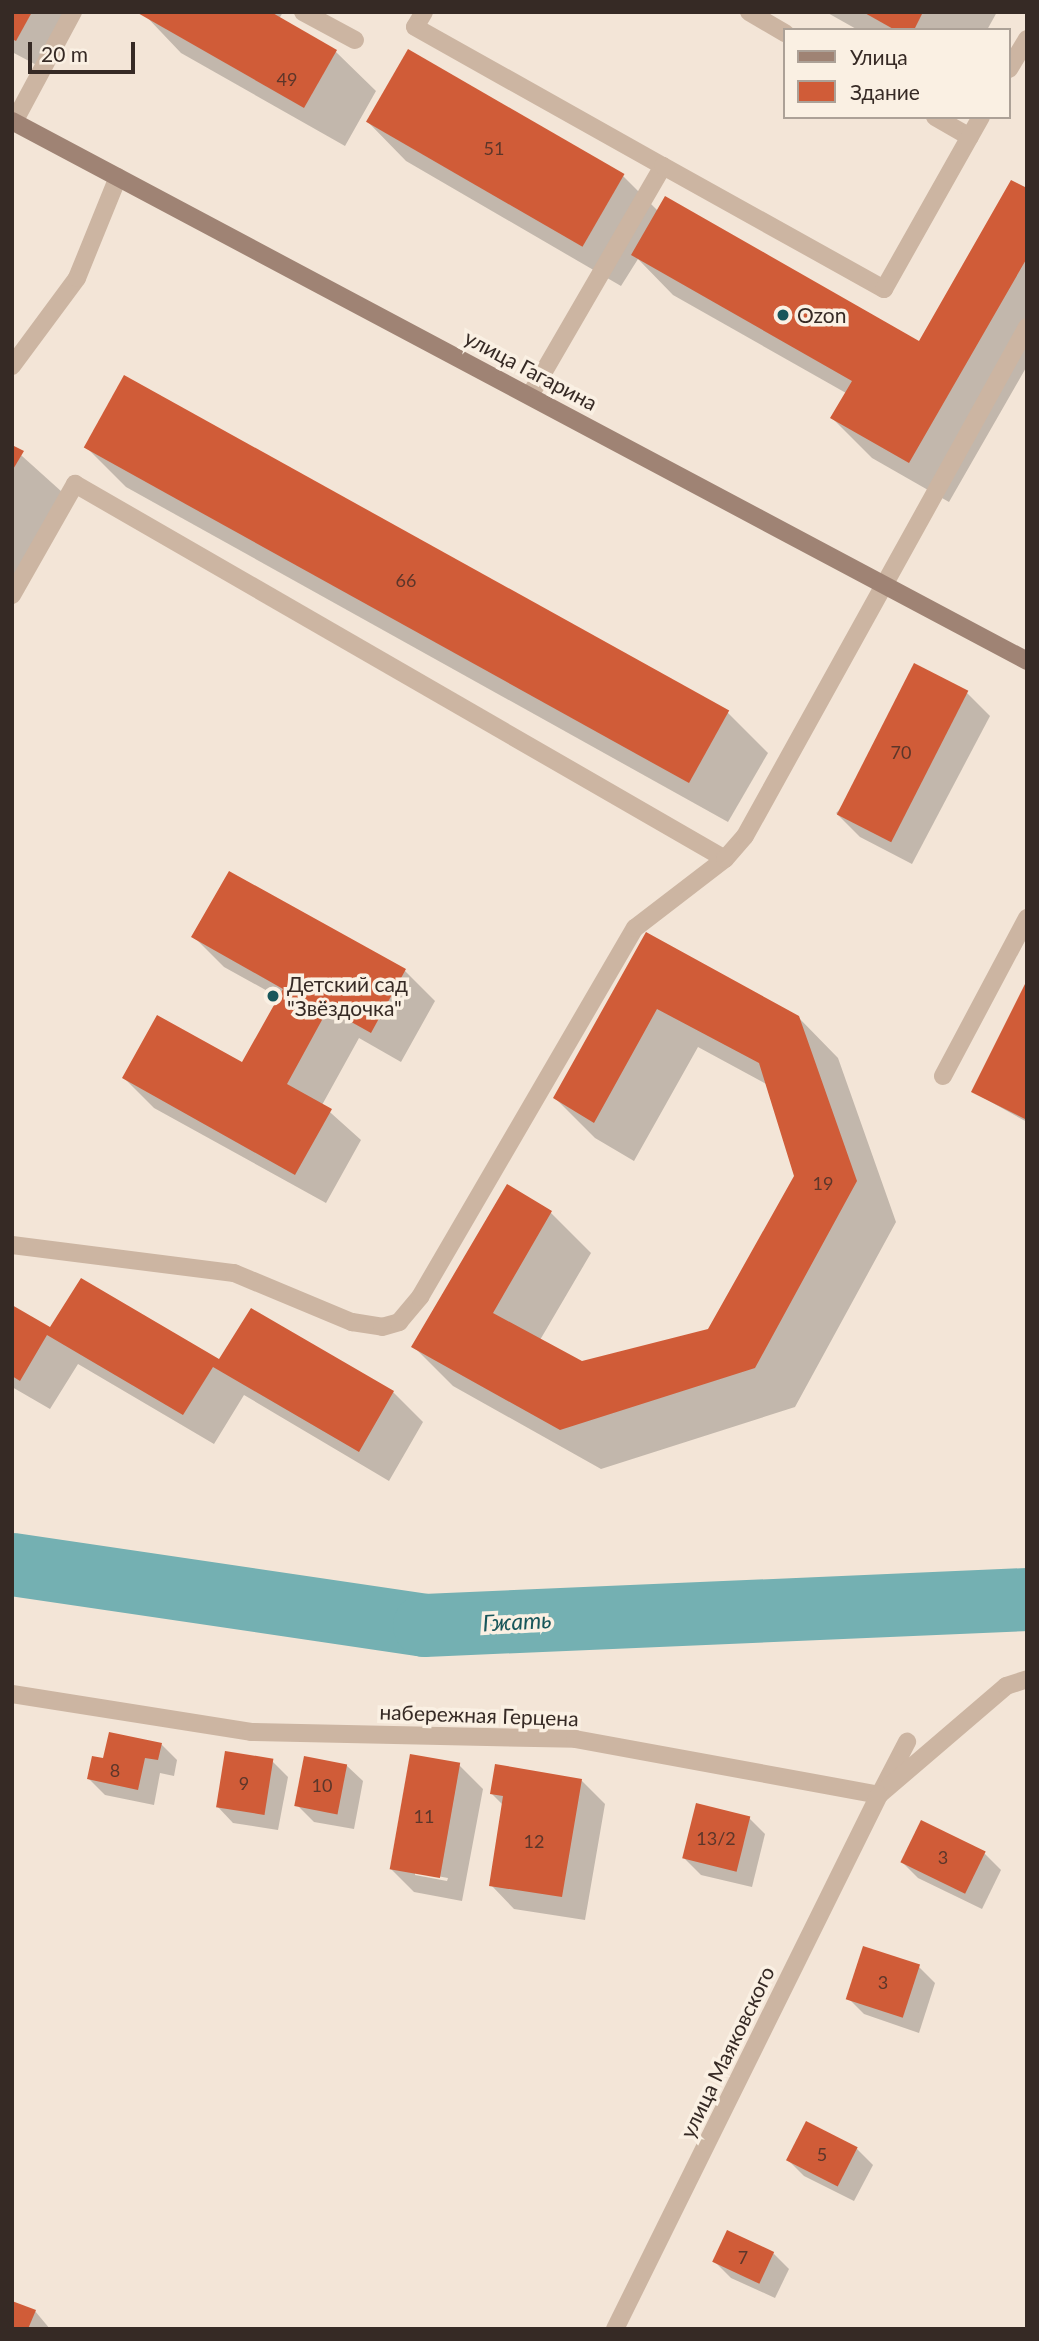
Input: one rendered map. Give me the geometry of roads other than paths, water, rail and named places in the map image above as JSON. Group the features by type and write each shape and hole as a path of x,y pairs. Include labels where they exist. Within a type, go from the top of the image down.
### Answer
{"main road":[{"name":"улица Гагарина","path":"13,122 530,394 1027,662"}],"street":[{"path":"13,122 73,12"},
{"path":"303,12 355,40"},
{"path":"424,12 415,27 884,289 981,119"},
{"path":"749,12 783,32"},
{"path":"1011,66 1027,39"},
{"path":"938,119 970,137"},
{"path":"530,394 663,166"},
{"path":"12,366 77,278 118,177"},
{"path":"12,1245 234,1273 352,1322 382,1327 400,1322 420,1297 635,928 725,859 745,836 882,582 1027,327"},
{"path":"12,595 75,484 725,859"},
{"path":"943,1076 1027,918"},
{"path":"879,1794 1006,1686 1027,1679"},
{"name":"набережная Герцена","path":"12,1694 251,1732 575,1739 879,1794"},
{"name":"улица Маяковского","path":"615,2329 907,1742"}],"waterway":[{"name":"Гжать","path":"12,1564 424,1625 1027,1599"}],"place":[{"name":"Ozon","path":"783,315"},
{"name":"Детский сад \"Звёздочка\"","path":"273,996"}]}
